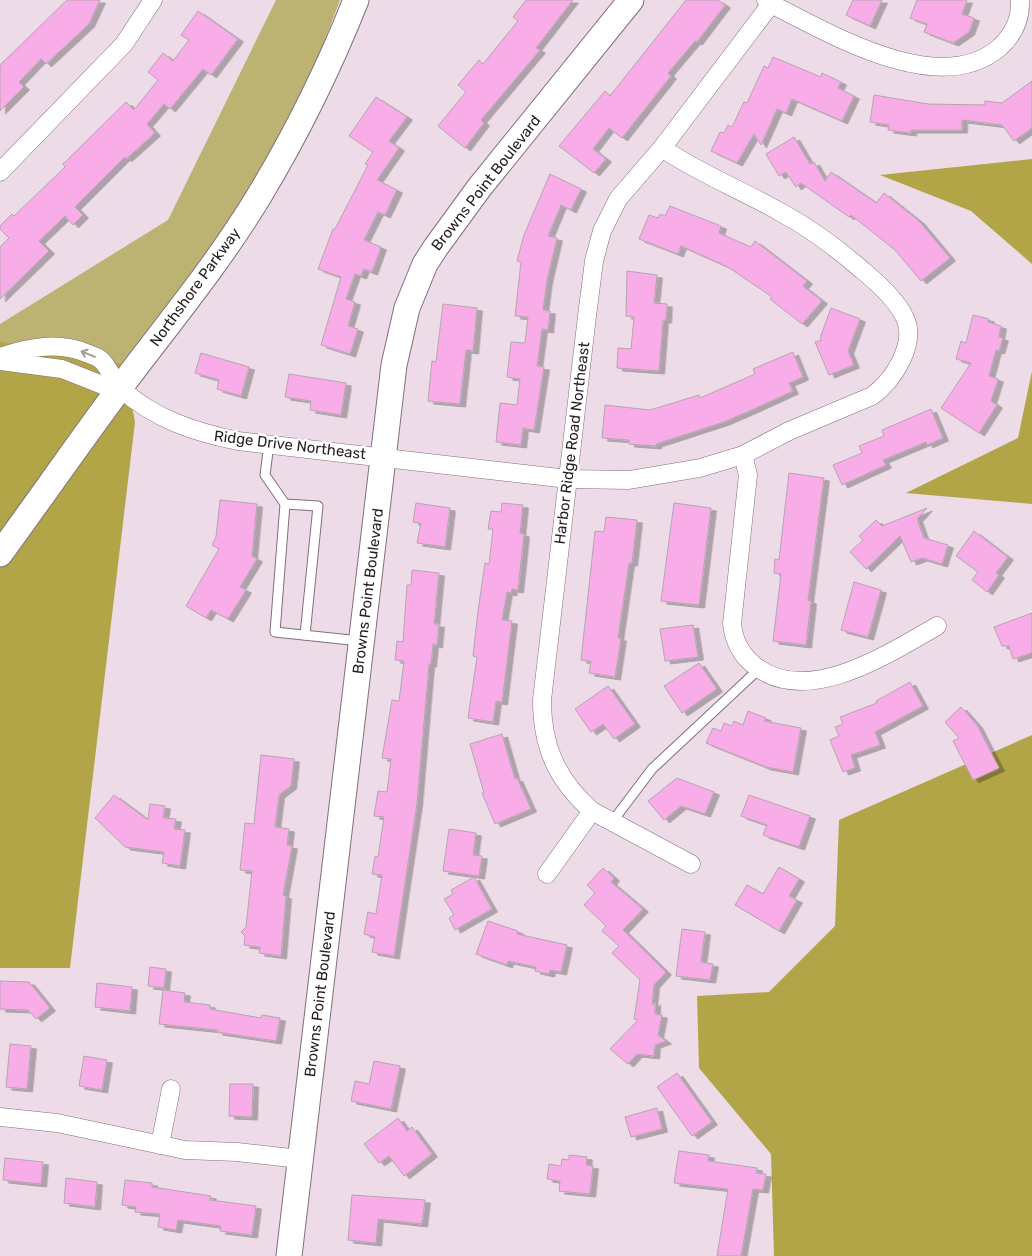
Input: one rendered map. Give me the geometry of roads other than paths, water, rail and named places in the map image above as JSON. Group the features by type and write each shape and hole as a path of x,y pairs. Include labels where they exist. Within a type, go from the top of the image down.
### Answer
{"street":[{"path":"0,172 124,44 153,0"},
{"name":"Northshore Parkway","path":"0,554 120,388 188,298 258,197 299,126 337,46 356,0"},
{"name":"Browns Point Boulevard","path":"289,1256 394,364 407,308 425,264 479,188 632,0"},
{"path":"770,1 856,46 908,62 937,67 975,62 992,54 1014,32 1017,25 1020,0"},
{"name":"Harbor Ridge Road Northeast","path":"691,864 592,811 563,782 545,740 542,716 590,288 602,231 618,199 662,148 770,1"},
{"name":"Ridge Drive Northeast","path":"0,359 44,346 82,351 101,359 120,388 160,416 183,428 238,441 384,456 568,479 629,480 650,478 700,468 743,455 789,431 872,396 881,390 895,373 905,351 907,326 905,318 890,296 864,271 817,234 781,212 685,164 662,148"},
{"name":"Ridge Drive Northeast","path":"0,359 62,370 105,386 120,388"},
{"path":"743,455 748,475 732,624 738,647 759,669 775,678 813,681 828,678 875,660 937,626"},
{"path":"547,874 592,811"},
{"path":"160,1145 170,1090"},
{"path":"0,1117 57,1123 185,1150 237,1152 300,1160"}],"lane":[{"path":"269,444 265,475 285,504 275,632 362,641"},
{"path":"285,504 318,506 305,635"},
{"path":"612,822 652,769 759,669"}]}
